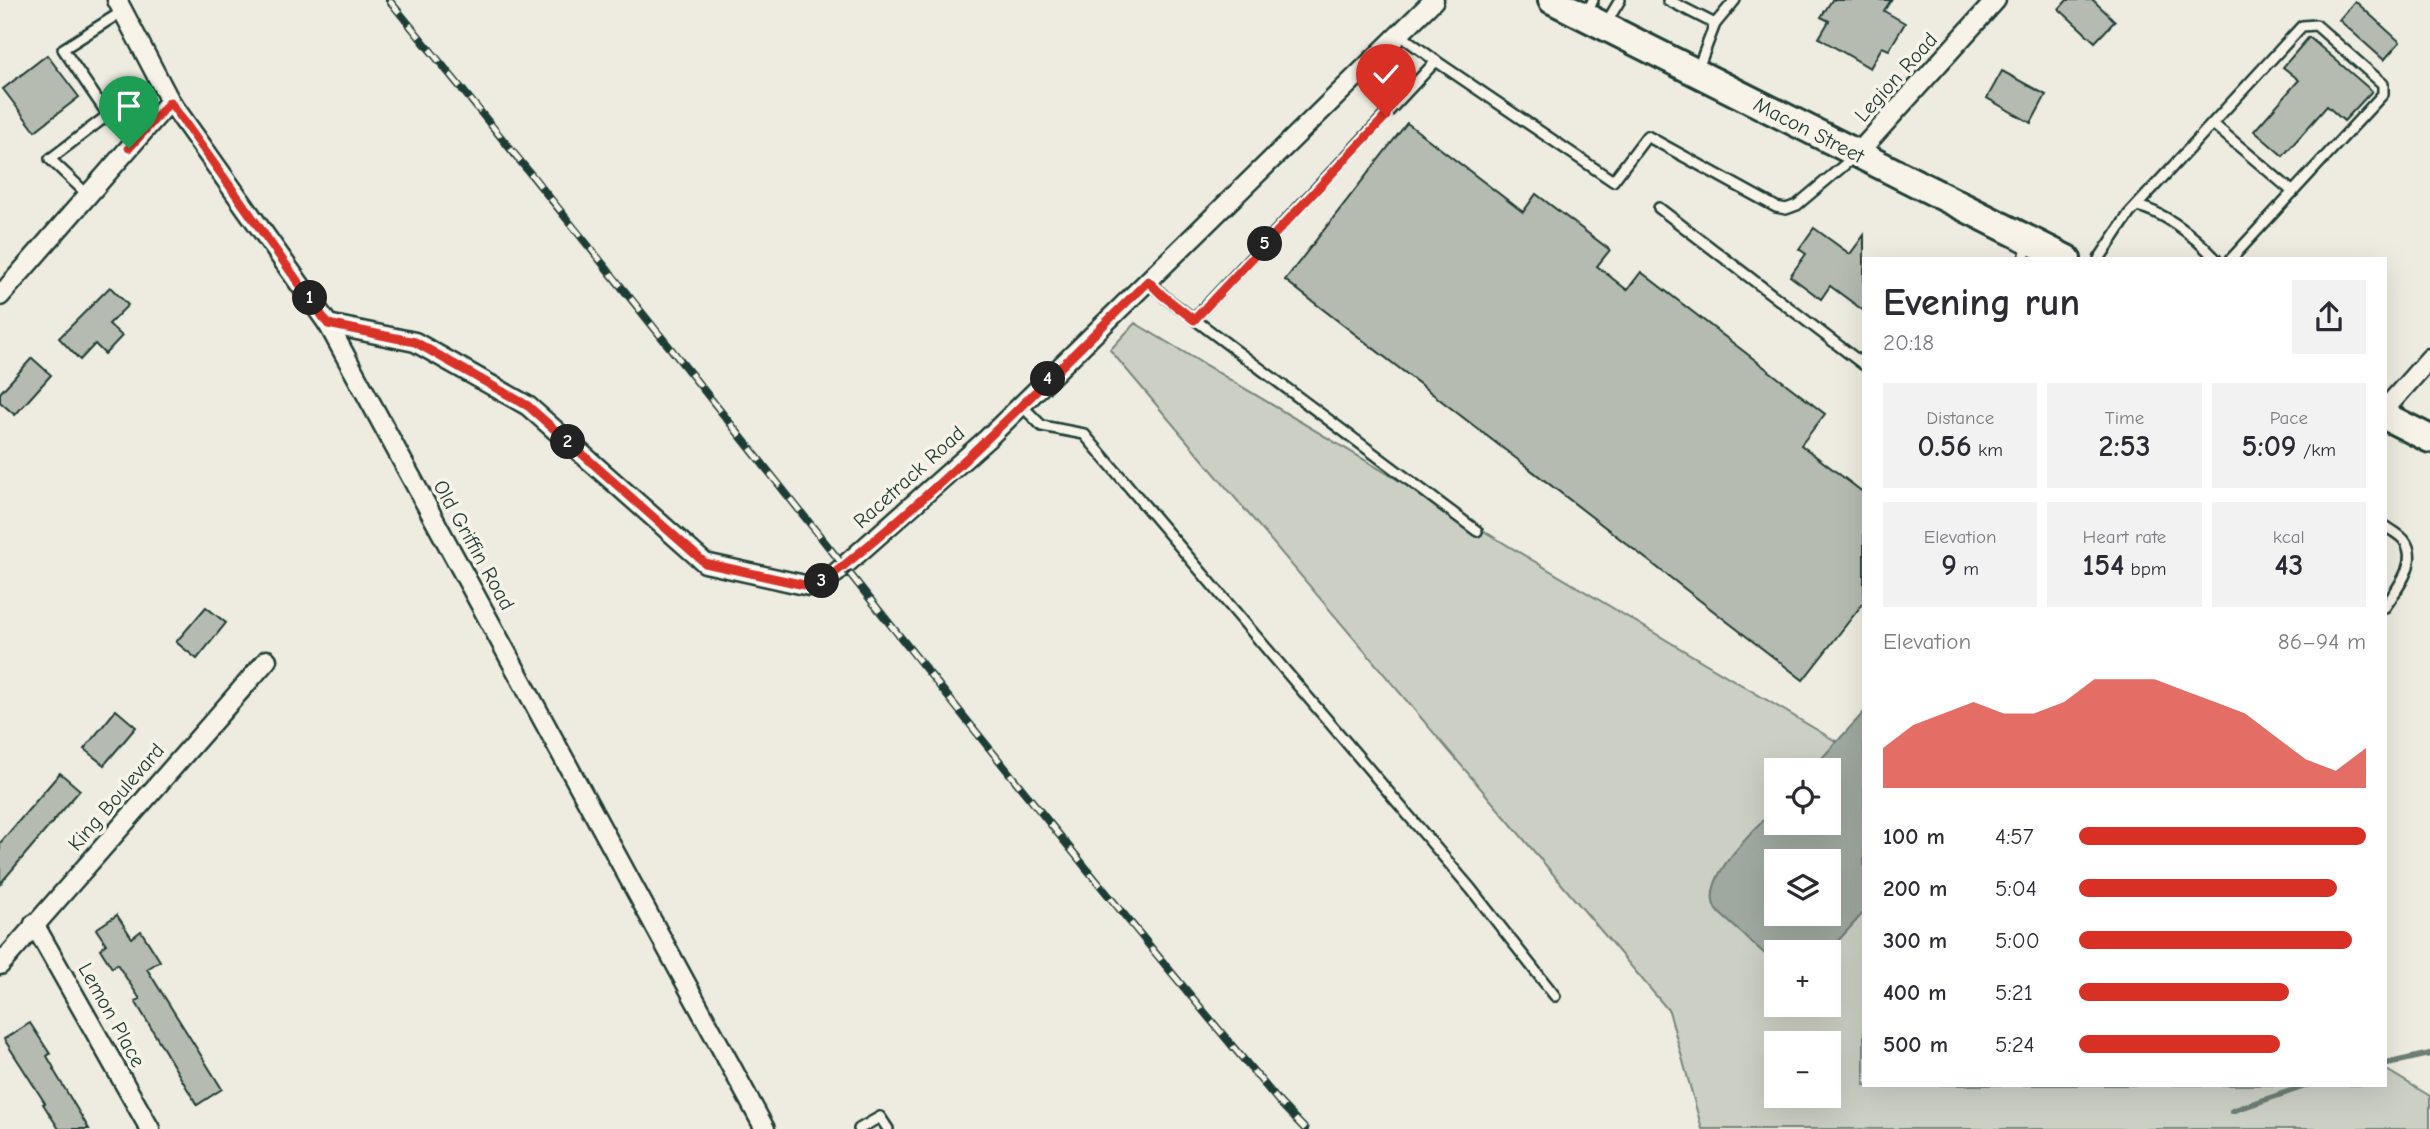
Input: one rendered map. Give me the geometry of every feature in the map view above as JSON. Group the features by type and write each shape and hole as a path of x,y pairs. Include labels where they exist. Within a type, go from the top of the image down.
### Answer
{"main road":[{"name":"Macon Street","path":"1552,0 1594,15 1697,73 1857,154 2026,249 2059,257"},
{"path":"2387,417 2430,439"}],"street":[{"name":"Racetrack Road","path":"328,324 415,342 528,406 705,563 809,586 827,579 888,528 1021,405 1434,0"},
{"name":"Legion Road","path":"1857,154 1996,0"},
{"name":"Old Griffin Road","path":"120,6 170,102 328,324 765,1129"},
{"path":"0,296 170,102"},
{"path":"2387,407 2430,358"},
{"name":"King Boulevard","path":"0,965 267,660"},
{"name":"Lemon Place","path":"34,924 150,1129"}],"lane":[{"path":"1594,15 1620,0"},
{"path":"1668,0 1714,24"},
{"path":"1697,73 1714,24 1735,0"},
{"path":"88,195 50,159 108,115 63,49 120,6"},
{"path":"2100,257 2137,206 2302,26 2316,25 2383,84 2383,94 2233,257"},
{"path":"1399,34 1613,181 1647,136 1776,207 1786,209 1808,197 1857,154"},
{"path":"1194,320 1436,61"},
{"path":"2213,124 2292,192"},
{"path":"2137,206 2165,217 2214,257"},
{"path":"1659,208 1862,363"},
{"path":"1148,281 1194,320 1477,531"},
{"path":"1021,405 1042,426 1084,434 1471,889 1555,996"},
{"path":"2387,527 2404,540 2410,558 2402,581 2387,604"},
{"path":"859,1129 880,1117 888,1129"}],"shaded area":[{"path":"1135,323 1862,757 1862,1087 2387,1087 2387,1070 2430,1096 2430,1129 1702,1129 1669,1011 1110,350"},
{"path":"1862,714 1862,914 1839,940 1764,940 1764,953 1716,910 1713,897 1715,884 1722,869 1764,819 1764,835 1841,835 1841,758 1822,758"}],"building":[{"path":"1832,0 1891,0 1884,11 1905,23 1889,50 1882,47 1870,68 1819,38 1829,21 1821,17"},
{"path":"2067,0 2093,0 2115,21 2095,42 2059,9"},
{"path":"2355,1 2400,42 2384,60 2339,20"},
{"path":"2309,37 2372,91 2344,121 2327,106 2283,156 2254,131 2299,80 2283,67"},
{"path":"47,55 79,97 35,131 3,89"},
{"path":"2002,71 2046,95 2031,123 1987,98"},
{"path":"1407,123 1523,212 1536,194 1610,250 1597,266 1627,290 1641,272 1825,414 1801,445 1862,491 1862,605 1803,680 1285,280"},
{"path":"1814,228 1850,254 1864,235 1862,310 1830,286 1821,299 1790,276 1806,254 1799,249"},
{"path":"110,287 128,305 109,324 122,336 105,354 95,344 80,360 59,338"},
{"path":"32,358 51,375 15,415 0,402 0,393"},
{"path":"206,607 226,623 197,659 176,642"},
{"path":"116,710 136,727 104,765 84,749"},
{"path":"60,773 80,790 0,884 0,843"},
{"path":"117,915 132,938 141,931 160,961 147,969 222,1089 197,1105 135,1001 140,999 117,964 112,968 100,949 106,944 96,929"},
{"path":"30,1023 50,1054 47,1056 53,1069 89,1129 59,1129 4,1039"}],"waterway":[{"path":"2387,1064 2430,1054"},
{"path":"2232,1111 2302,1087"}],"railway":[{"path":"389,0 1055,830 1167,968 1305,1129"}],"route":[{"path":"129,148 170,102 328,324 415,342 528,406 705,563 809,586 836,573 888,528 988,438 1148,281 1194,320 1386,116"}]}
